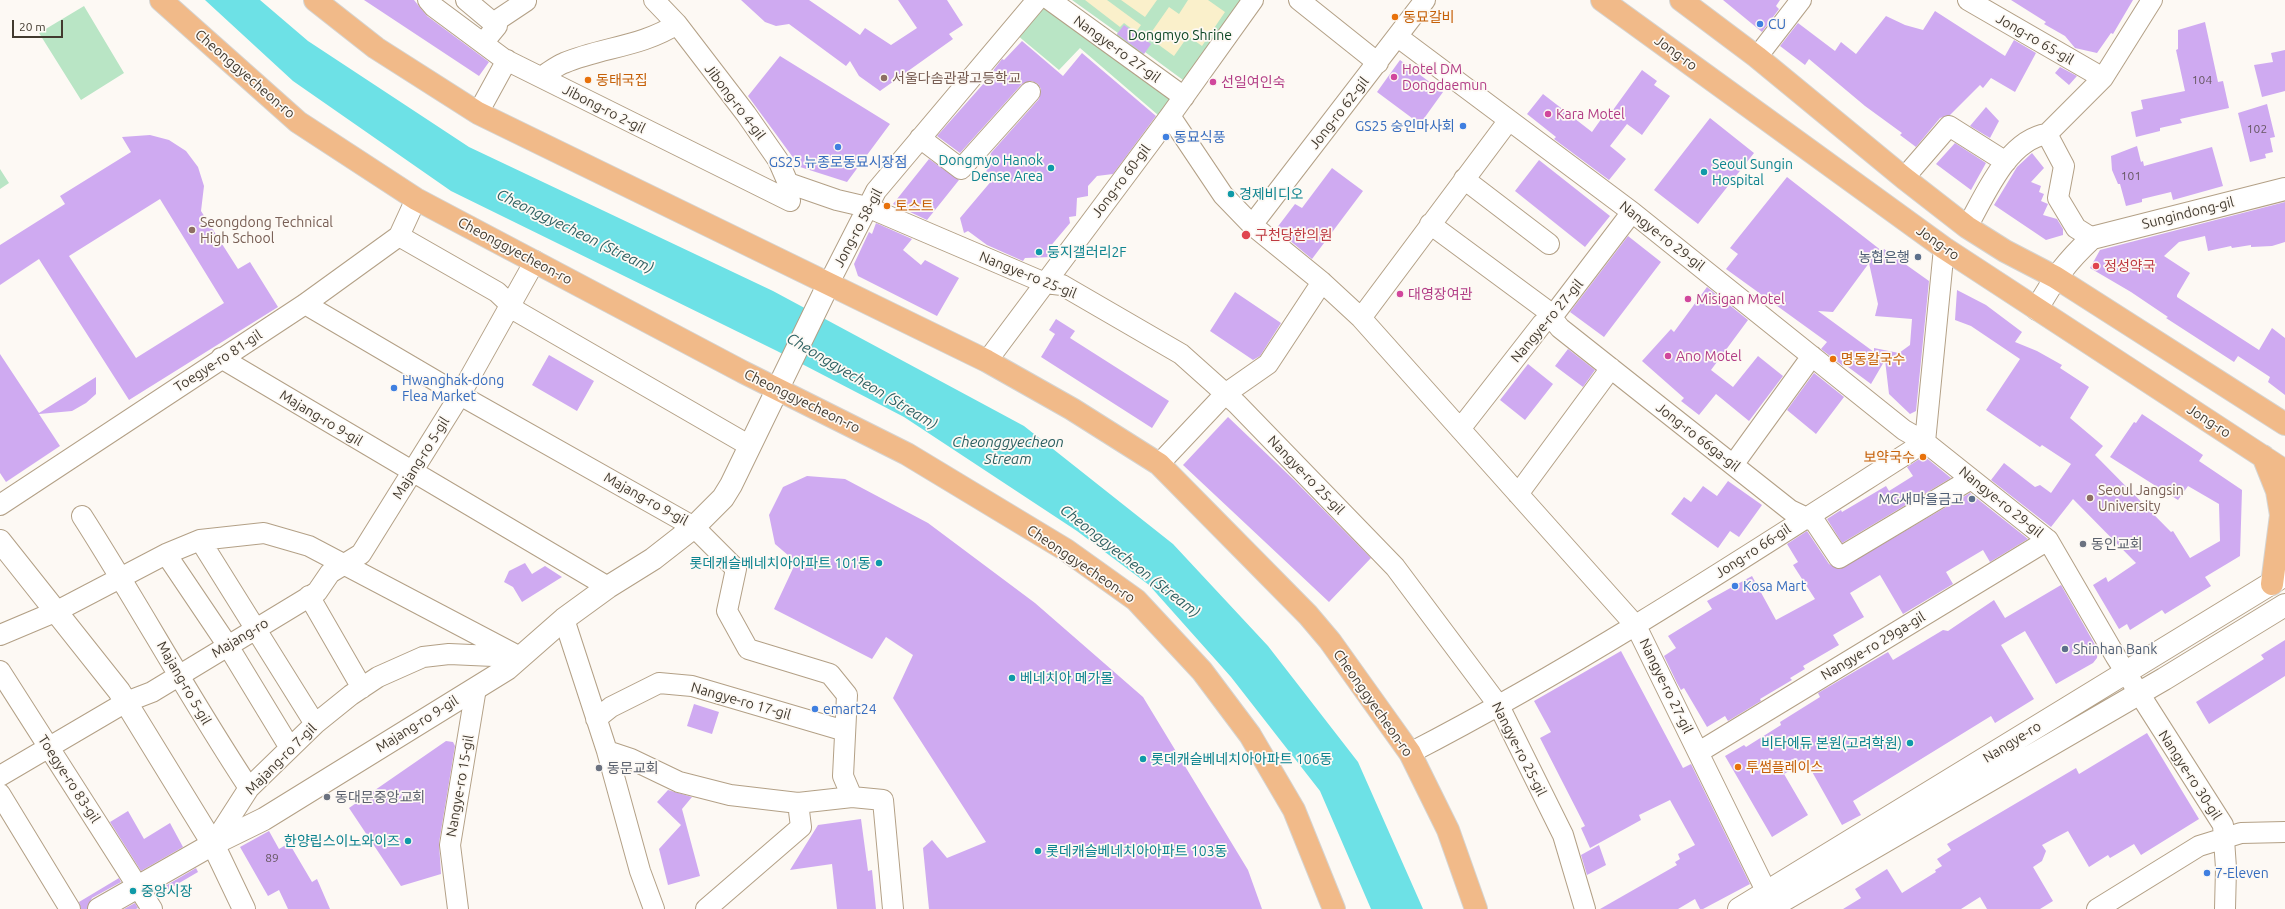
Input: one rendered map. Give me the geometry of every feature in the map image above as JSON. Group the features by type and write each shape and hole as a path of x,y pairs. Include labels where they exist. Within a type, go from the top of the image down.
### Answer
{"main road":[{"name":"Cheonggyecheon-ro","path":"161,0 298,122 416,199 535,262 782,384 907,454 1066,550 1136,600 1202,671 1250,735 1294,810 1334,909"},
{"name":"Cheonggyecheon-ro","path":"315,0 376,48 478,113 826,291 987,361 1072,409 1159,464 1317,624 1410,753 1448,830 1476,909"},
{"name":"Jong-ro","path":"1602,0 1944,248 2285,471"},
{"path":"1681,0 1757,57 1904,178 1967,227 2006,251 2055,277 2285,424"},
{"name":"Sungindong-gil","path":"2037,309 2055,277 2071,257 2092,238 2285,189"},
{"name":"Majang-ro 9-gil","path":"99,909 213,844 264,819 507,669 564,619 608,587 654,559 694,527 723,498 782,384 826,291"},
{"path":"2263,456 2277,491 2282,515 2281,586"},
{"path":"0,541 120,691 213,844 244,909"},
{"name":"Nangye-ro","path":"1771,904 2125,672 2281,586"},
{"name":"Nangye-ro","path":"1739,909 1771,904 2139,694 2285,605"}],"street":[{"name":"Jibong-ro 2-gil","path":"428,0 434,7 507,60 789,192"},
{"path":"466,0 497,26 483,43"},
{"name":"Jibong-ro 4-gil","path":"654,0 677,24 746,114 778,160 789,192"},
{"name":"Jong-ro 58-gil","path":"826,291 876,191 1037,0"},
{"name":"Nangye-ro 27-gil","path":"1050,0 1184,97"},
{"name":"Jong-ro 60-gil","path":"987,361 1184,97 1253,0"},
{"path":"1298,0 1378,63"},
{"name":"Jong-ro 62-gil","path":"1252,225 1425,0"},
{"name":"Jong-ro 65-gil","path":"1968,0 2103,78"},
{"path":"493,23 526,1"},
{"path":"1967,227 2006,162 2035,136 2047,134 2103,78 2147,1"},
{"path":"1757,57 1796,2"},
{"path":"541,77 564,63 647,40 661,35 677,24"},
{"name":"Nangye-ro 29-gil","path":"1398,37 1632,212 1904,430 1925,442 2048,540 2139,694"},
{"path":"478,113 507,60"},
{"path":"920,138 961,169 1030,92"},
{"name":"Nangye-ro 27-gil","path":"1170,116 1222,195 1252,225 1322,282 1361,318 1636,626 1699,752 1771,904"},
{"path":"1361,318 1509,120"},
{"path":"1904,178 1949,126 2006,162"},
{"path":"2047,134 2064,166 2058,198 2076,228 2092,238"},
{"path":"1464,179 1549,244"},
{"path":"789,192 837,200 867,207"},
{"name":"Toegye-ro 81-gil","path":"0,505 305,304 399,236 416,199"},
{"name":"Nangye-ro 25-gil","path":"867,207 1045,283 1062,285 1181,354 1226,394 1395,566 1499,706 1563,835 1585,909"},
{"name":"Nangye-ro 27-gil","path":"1460,429 1542,324 1552,317 1632,212"},
{"name":"Jong-ro 66ga-gil","path":"1430,224 1546,309 1560,328 1790,510 1815,522 1839,558 1971,479"},
{"path":"399,236 497,292 518,312 750,446"},
{"path":"1925,442 1944,248"},
{"name":"Majang-ro 5-gil","path":"347,564 362,554 460,395 535,262"},
{"path":"1159,464 1226,394 1268,364 1322,282"},
{"name":"Majang-ro 9-gil","path":"305,304 460,395 694,527"},
{"path":"1733,465 1812,356"},
{"name":"Majang-ro 9-gil","path":"221,358 608,587"},
{"path":"1518,494 1611,368"},
{"name":"Jong-ro 66-gil","path":"1410,753 1499,706 1636,626 1925,442"},
{"name":"Majang-ro 5-gil","path":"82,516 121,577 215,736 249,788"},
{"path":"694,527 736,569 727,611 748,648 830,674 847,696 843,776 852,797"},
{"path":"0,635 57,611 166,554 200,540 264,533 309,546 347,564 520,657"},
{"path":"200,540 315,724"},
{"name":"Nangye-ro 29ga-gil","path":"1699,752 2048,540"},
{"path":"166,554 228,646 290,748"},
{"name":"Majang-ro","path":"0,776 48,747 63,741 126,702 152,692 317,592 330,573 347,564"},
{"path":"309,596 362,688"},
{"path":"564,619 607,751 640,871 654,909"},
{"name":"Majang-ro 7-gil","path":"213,844 249,788 315,724 378,677 423,657 450,654 520,657"},
{"name":"Toegye-ro 83-gil","path":"0,671 152,909"},
{"name":"Nangye-ro 17-gil","path":"596,719 611,707 659,683 692,686 845,731"},
{"name":"Nangye-ro 15-gil","path":"458,909 450,845 476,688"},
{"name":"Nangye-ro 30-gil","path":"2139,694 2223,825 2226,868 2226,909"},
{"path":"607,751 631,759 679,782 730,795 798,803 852,797 883,800 893,909"},
{"path":"0,794 70,909"},
{"path":"706,909 802,826 798,803"},
{"path":"2101,908 2199,846 2224,837 2241,833 2285,832"}],"green space":[{"name":"Dongmyo Shrine","path":"1072,0 1246,0 1187,83 1145,52 1140,58 1114,39 1118,33"},
{"path":"1043,2 1178,99 1165,121 1080,48 1059,70 1017,35"},
{"path":"84,6 124,73 81,100 39,33"},
{"path":"0,169 9,183 0,189"}],"sand":[{"path":"1085,0 1107,0 1141,25 1136,32 1124,23 1120,27"},
{"path":"1121,0 1157,0 1145,17"},
{"path":"1188,0 1208,0 1225,12 1202,46 1188,36 1174,56 1148,37 1169,7 1179,14"}],"water":[{"name":"Cheonggyecheon Stream","path":"205,0 260,0 308,41 469,147 773,291 1024,426 1173,544 1268,646 1358,762 1423,909 1371,909 1320,791 1231,677 1149,585 1077,531 904,417 777,351 451,191 293,81"}],"building":[{"path":"364,0 414,0 427,16 489,62 479,76"},
{"path":"741,0 809,0 860,35 865,28 891,45 917,28 898,0 947,0 963,25 949,34 953,39 880,91 859,76 850,61 846,66 789,24 776,26 765,22"},
{"path":"1723,0 1780,0 1776,6 1779,9 1762,32"},
{"path":"2011,0 2133,0 2113,34 2111,33 2097,53 2075,48 2065,36 2044,24 2046,22"},
{"path":"1935,11 2005,56 2014,40 2036,53 2015,92 1991,78 1983,88 1980,85 1950,115 1940,118 1916,147 1900,135 1902,133 1865,106 1809,59 1805,65 1780,46 1798,23 1835,51 1841,42 1856,54 1886,16 1905,25 1923,30"},
{"path":"2205,22 2218,82 2223,81 2229,108 2180,119 2182,123 2160,128 2160,131 2136,137 2131,112 2143,109 2141,100 2185,91 2176,50 2178,49 2178,30"},
{"path":"1124,25 1151,44 1144,54 1117,34"},
{"path":"1022,41 1063,76 1082,53 1156,116 1113,174 1097,176 1088,186 1088,196 1077,198 1076,216 1069,217 1070,223 1049,248 1054,252 1051,257 1025,258 1023,261 987,245 968,231 964,233 960,218 993,179 986,173 991,153 1039,99 1041,89 1038,84 1032,81 1022,84 960,153 937,136 993,73 992,72 1002,59 1004,60"},
{"path":"2285,50 2285,91 2262,97 2254,65 2273,62 2271,53"},
{"path":"780,56 890,124 847,182 800,167 748,96"},
{"path":"1400,60 1443,92 1420,124 1377,92"},
{"path":"2060,67 2077,76 2069,85 2055,73"},
{"path":"1642,70 1657,81 1654,85 1670,96 1642,135 1627,124 1610,146 1626,159 1609,180 1554,139 1556,137 1527,114 1543,94 1592,132 1609,108 1613,110"},
{"path":"2267,104 2275,137 2270,138 2273,152 2265,154 2266,158 2250,162 2238,113"},
{"path":"1986,107 1999,121 1990,138 1970,126"},
{"name":"Seoul Sungin Hospital","path":"1710,118 1754,153 1698,224 1654,190"},
{"path":"150,135 169,140 186,151 198,167 204,186 201,211 238,269 250,262 278,307 129,400 39,259 0,285 0,245 65,204 60,196 131,152 122,137","holes":["160,199 224,303 136,358 69,256"]},
{"path":"1955,143 1986,163 1971,190 1936,164"},
{"path":"2137,146 2141,162 2143,161 2144,166 2212,147 2223,186 2173,200 2171,192 2142,199 2142,202 2126,206 2120,184 2118,184 2112,170 2111,156"},
{"path":"2032,153 2044,168 2031,182 2041,186 2039,192 2044,194 2041,201 2048,204 2043,215 2057,219 2063,229 2063,235 2046,240 1994,205 2017,167"},
{"path":"929,159 959,180 927,220 893,204"},
{"path":"1539,160 1610,216 1585,247 1515,191"},
{"path":"1332,168 1363,191 1312,259 1276,229 1295,204 1302,208"},
{"path":"1787,177 1882,251 1884,249 1929,281 1916,411 1910,414 1889,394 1885,360 1871,384 1844,364 1843,366 1821,349 1827,342 1726,269 1738,254 1730,248","holes":["1869,263 1878,304 1875,316 1912,319 1910,345 1899,353 1874,348 1874,352 1818,311 1833,312"]},
{"path":"2285,202 2285,242 2272,246 2251,247 2251,245 2232,248 2231,246 2208,251 2205,236 2179,242 2164,256 2190,273 2177,297 2259,350 2272,328 2285,338 2285,395 2268,382 2270,377 2238,356 2234,362 2166,318 2168,317 2131,292 2090,268 2100,250"},
{"path":"876,223 912,239 903,250 921,265 925,260 959,278 937,316 858,276 854,264 869,232 872,234"},
{"path":"1628,236 1661,262 1604,337 1570,312"},
{"path":"1707,287 1748,320 1711,370 1733,387 1758,356 1783,376 1749,421 1716,394 1699,415 1681,401 1684,398 1642,361 1671,329 1674,332"},
{"path":"1957,290 1986,305 2022,332 2015,342 2037,351 2062,365 2060,368 2089,387 2070,418 2103,446 2095,455 2171,532 2173,531 2190,558 2220,541 2219,504 2188,486 2178,500 2110,457 2134,422 2136,423 2142,414 2203,455 2199,461 2242,490 2240,556 2205,577 2211,586 2165,614 2162,610 2130,630 2127,624 2119,629 2093,585 2106,577 2108,582 2136,563 2073,499 2051,527 1991,480 2004,463 2035,487 2040,485 2051,493 2071,464 2042,445 2040,447 1986,410 2020,359 1971,326 1955,320"},
{"path":"1235,292 1281,323 1260,356 1253,360 1210,331"},
{"path":"1056,319 1075,331 1070,338 1169,401 1152,428 1041,357 1055,334 1049,330"},
{"path":"1568,349 1595,370 1583,387 1555,366"},
{"path":"0,354 39,413 96,377 96,394 86,403 72,411 39,414 60,446 6,482 0,473"},
{"path":"549,355 594,381 577,411 532,385"},
{"path":"1528,364 1553,384 1525,420 1500,400"},
{"path":"1814,373 1844,397 1816,434 1787,410"},
{"path":"1228,417 1294,480 1371,558 1329,602 1183,465"},
{"path":"1924,456 1951,478 1842,543 1827,519 1841,510 1842,512 1886,486 1889,491 1913,476 1907,467"},
{"name":"베네치아 메가몰","path":"807,476 845,479 928,523 1035,603 1143,697 1248,870 1262,909 929,909 923,848 932,840 947,858 986,842 893,698 913,655 886,637 872,659 774,609 796,562 775,544 769,515 783,487"},
{"path":"1728,481 1762,505 1739,537 1730,531 1718,548 1671,514 1684,497 1691,502 1703,486 1717,496"},
{"path":"1970,493 2028,539 1990,562 1983,550 1946,572 1953,584 1903,614 1880,575 1850,593 1864,617 1833,635 1839,645 1803,666 1805,669 1790,678 1792,680 1760,699 1761,701 1728,721 1725,716 1707,727 1684,688 1681,690 1664,656 1676,648 1668,636 1712,609 1707,601 1752,576 1776,620 1815,599 1793,565 1798,562 1787,544 1807,531 1829,564 1840,569"},
{"path":"525,563 532,574 545,566 562,577 522,602 513,587 504,582 509,571"},
{"path":"2061,585 2098,650 2097,658 2093,663 2056,684 2025,631 2001,645 2034,699 1995,723 1991,716 1853,801 1861,815 1842,825 1806,761 1784,774 1808,815 1772,837 1725,756 1744,745 1746,747 1781,725 1780,722 1820,697 1818,693 1888,652 1893,660 1943,630 1948,631 1994,600 2005,618"},
{"path":"2285,640 2285,676 2209,724 2196,702 2264,659 2261,655"},
{"path":"1621,651 1683,768 1691,764 1750,884 1703,909 1700,909 1695,899 1678,909 1600,909 1677,865 1675,862 1680,859 1678,854 1695,845 1670,800 1639,815 1641,820 1590,848 1581,828 1585,826 1540,738 1551,732 1534,701"},
{"path":"694,704 719,712 712,734 687,726"},
{"path":"2147,733 2199,819 2141,855 2134,844 2110,858 2108,855 2089,867 2068,831 2042,845 2046,851 2042,861 2033,867 2053,901 2040,909 1987,909 1980,897 1961,909 1843,909 1861,898 1855,889 1887,869 1902,893 1936,872 1935,870 1942,866 1937,859 1951,850 1947,844 2076,768 2079,774"},
{"name":"한양립스이노와이즈","path":"446,741 453,742 455,746 439,843 441,874 401,886 349,808"},
{"path":"668,790 692,797 682,809 700,876 668,885 659,849 681,825 657,802"},
{"path":"128,811 144,839 170,823 183,847 141,871 110,822"},
{"path":"861,819 868,871 872,870 876,909 837,909 832,864 790,870 818,825"},
{"path":"269,831 279,849 289,843 312,882 317,879 330,909 288,909 279,890 268,896 240,847"},
{"path":"1599,845 1606,865 1587,875 1581,855"},
{"path":"196,868 198,872 157,896 155,892"},
{"path":"119,878 121,882 92,898 87,909 81,909 79,902"},
{"path":"135,903 138,908 124,909"}],"place":[{"name":"동묘갈비","path":"1395,17"},
{"name":"CU","path":"1760,24"},
{"name":"Hotel DM Dongdaemun","path":"1394,77"},
{"name":"서울다솜관광고등학교","path":"884,78"},
{"name":"동태국집","path":"588,80"},
{"name":"선일여인숙","path":"1213,82"},
{"name":"Kara Motel","path":"1548,114"},
{"name":"GS25 숭인마사회","path":"1463,126"},
{"name":"동묘식풍","path":"1166,137"},
{"name":"GS25 뉴종로동묘시장점","path":"838,147"},
{"name":"Dongmyo Hanok Dense Area","path":"1051,168"},
{"name":"Seoul Sungin Hospital","path":"1704,172"},
{"name":"경제비디오","path":"1231,194"},
{"name":"토스트","path":"887,206"},
{"name":"Seongdong Technical High School","path":"192,230"},
{"name":"구천당한의원","path":"1246,235"},
{"name":"둥지갤러리2F","path":"1039,252"},
{"name":"농협은행","path":"1918,257"},
{"name":"정성약국","path":"2096,266"},
{"name":"대영장여관","path":"1400,294"},
{"name":"Misigan Motel","path":"1688,299"},
{"name":"Ano Motel","path":"1668,356"},
{"name":"명동칼국수","path":"1833,359"},
{"name":"Hwanghak-dong Flea Market","path":"394,388"},
{"name":"보약국수","path":"1923,457"},
{"name":"Seoul Jangsin University","path":"2090,498"},
{"name":"MG새마을금고","path":"1972,499"},
{"name":"동인교회","path":"2083,544"},
{"name":"롯데캐슬베네치아아파트 101동","path":"879,563"},
{"name":"Kosa Mart","path":"1735,586"},
{"name":"Shinhan Bank","path":"2065,649"},
{"name":"베네치아 메가몰","path":"1012,678"},
{"name":"emart24","path":"815,709"},
{"name":"비타에듀 본원(고려학원)","path":"1910,743"},
{"name":"롯데캐슬베네치아아파트 106동","path":"1143,759"},
{"name":"투썸플레이스","path":"1738,767"},
{"name":"동문교회","path":"599,768"},
{"name":"동대문중앙교회","path":"327,797"},
{"name":"한양립스이노와이즈","path":"408,841"},
{"name":"롯데캐슬베네치아아파트 103동","path":"1038,851"},
{"name":"7-Eleven","path":"2207,873"},
{"name":"중앙시장","path":"133,891"}],"water label":[{"name":"Cheonggyecheon (Stream)","path":"575,231"},
{"name":"Cheonggyecheon (Stream)","path":"862,381"},
{"name":"Cheonggyecheon (Stream)","path":"1130,561"}]}
